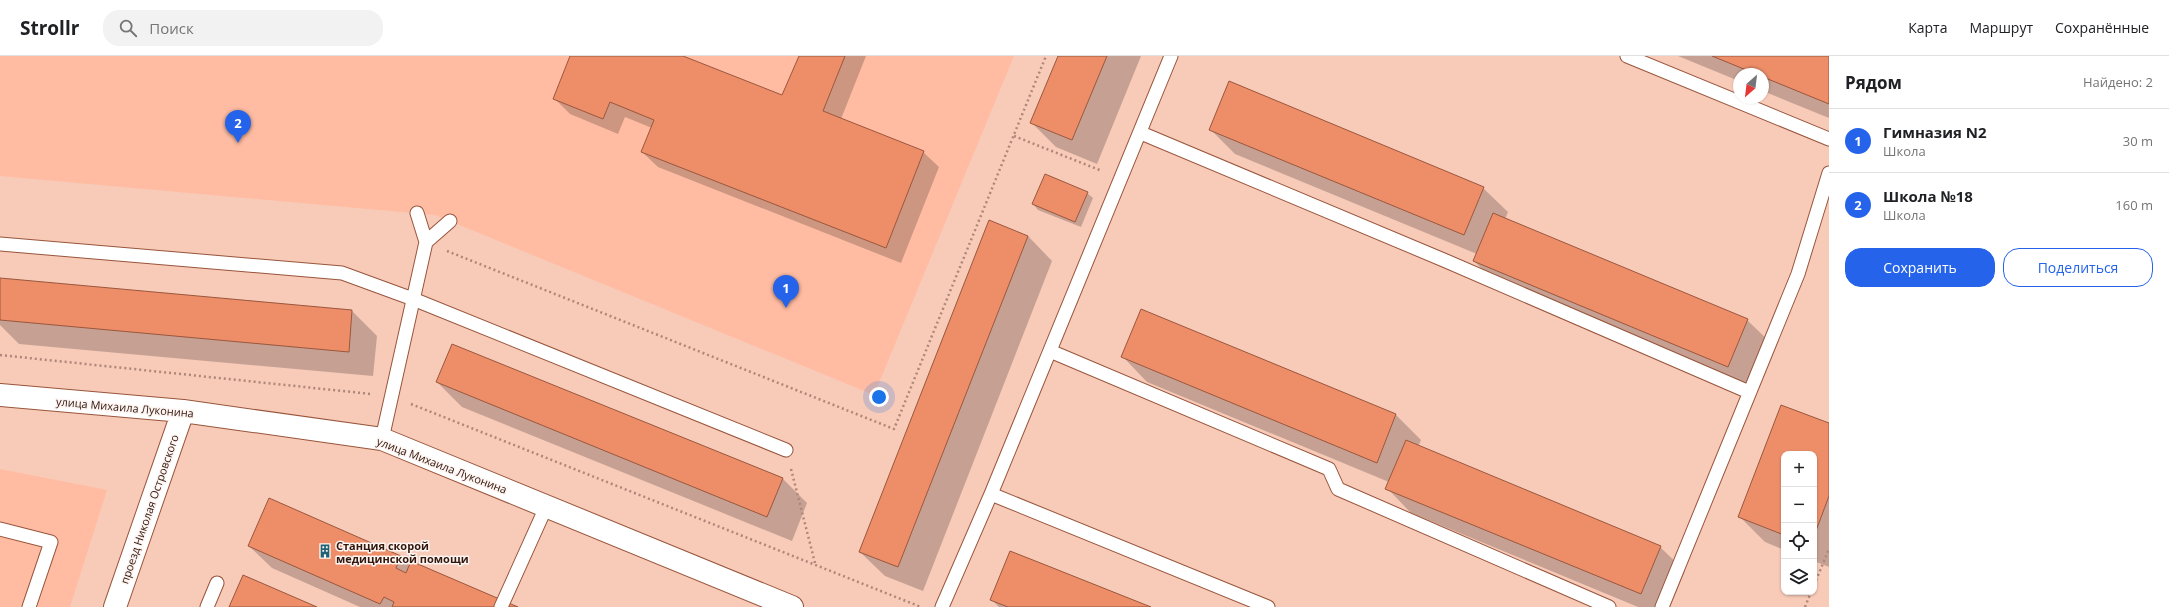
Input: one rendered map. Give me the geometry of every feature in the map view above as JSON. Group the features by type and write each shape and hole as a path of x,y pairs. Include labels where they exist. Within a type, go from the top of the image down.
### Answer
{"main road":[{"name":"улица Михаила Луконина","path":"0,395 183,411 382,440 792,607"},
{"name":"проезд Николая Островского","path":"115,607 183,411"}],"lane":[{"path":"942,607 991,494 1171,56"},
{"path":"1627,56 1829,139"},
{"path":"1140,133 1446,261 1749,392"},
{"path":"1662,607 1798,274 1829,173"},
{"path":"382,440 426,242 416,213"},
{"path":"426,242 450,221"},
{"path":"0,244 342,274 413,299 786,450"},
{"path":"1050,351 1328,469 1338,489 1609,607"},
{"path":"991,494 1268,607"},
{"path":"500,607 546,507"},
{"path":"0,529 51,542 29,607"},
{"path":"207,607 217,583"}],"path":[{"path":"426,242 894,429 1046,56"},
{"path":"1014,136 1121,178"},
{"path":"786,450 815,563"},
{"path":"1817,578 1829,549"},
{"path":"1805,607 1810,595"}],"shaded area":[{"path":"0,56 1014,56 874,395 435,215 0,176"},
{"path":"0,469 107,490 70,607 0,607"}],"building":[{"path":"570,56 683,56 782,95 799,56 845,56 823,111 924,151 886,248 641,152 654,120 610,102 603,119 553,99"},
{"path":"1058,56 1107,56 1072,140 1030,123"},
{"path":"1712,56 1829,56 1829,104 1769,79 1769,68 1741,68"},
{"path":"1229,81 1484,187 1464,235 1209,130"},
{"path":"1045,174 1088,192 1075,222 1032,204"},
{"path":"1493,213 1748,319 1728,367 1473,261"},
{"path":"989,220 1028,236 898,567 859,552"},
{"path":"0,278 352,310 349,352 0,320"},
{"path":"1141,309 1396,414 1377,463 1121,357"},
{"path":"452,344 783,478 767,517 436,382"},
{"path":"1781,405 1829,423 1829,496 1817,528 1817,451 1781,451 1781,534 1738,517"},
{"path":"1406,440 1661,546 1641,594 1385,489"},
{"name":"Станция скорой медицинской помощи","path":"269,498 401,556 396,568 406,573 411,561 518,607 392,607 394,602 384,597 380,604 248,546"},
{"path":"1010,551 1151,607 1008,607 990,600"},
{"path":"243,575 317,607 229,607"}],"place":[{"name":"Школа №18","path":"238,143"},
{"name":"Гимназия N2","path":"786,308"},
{"name":"Станция скорой медицинской помощи","path":"325,551"}]}
